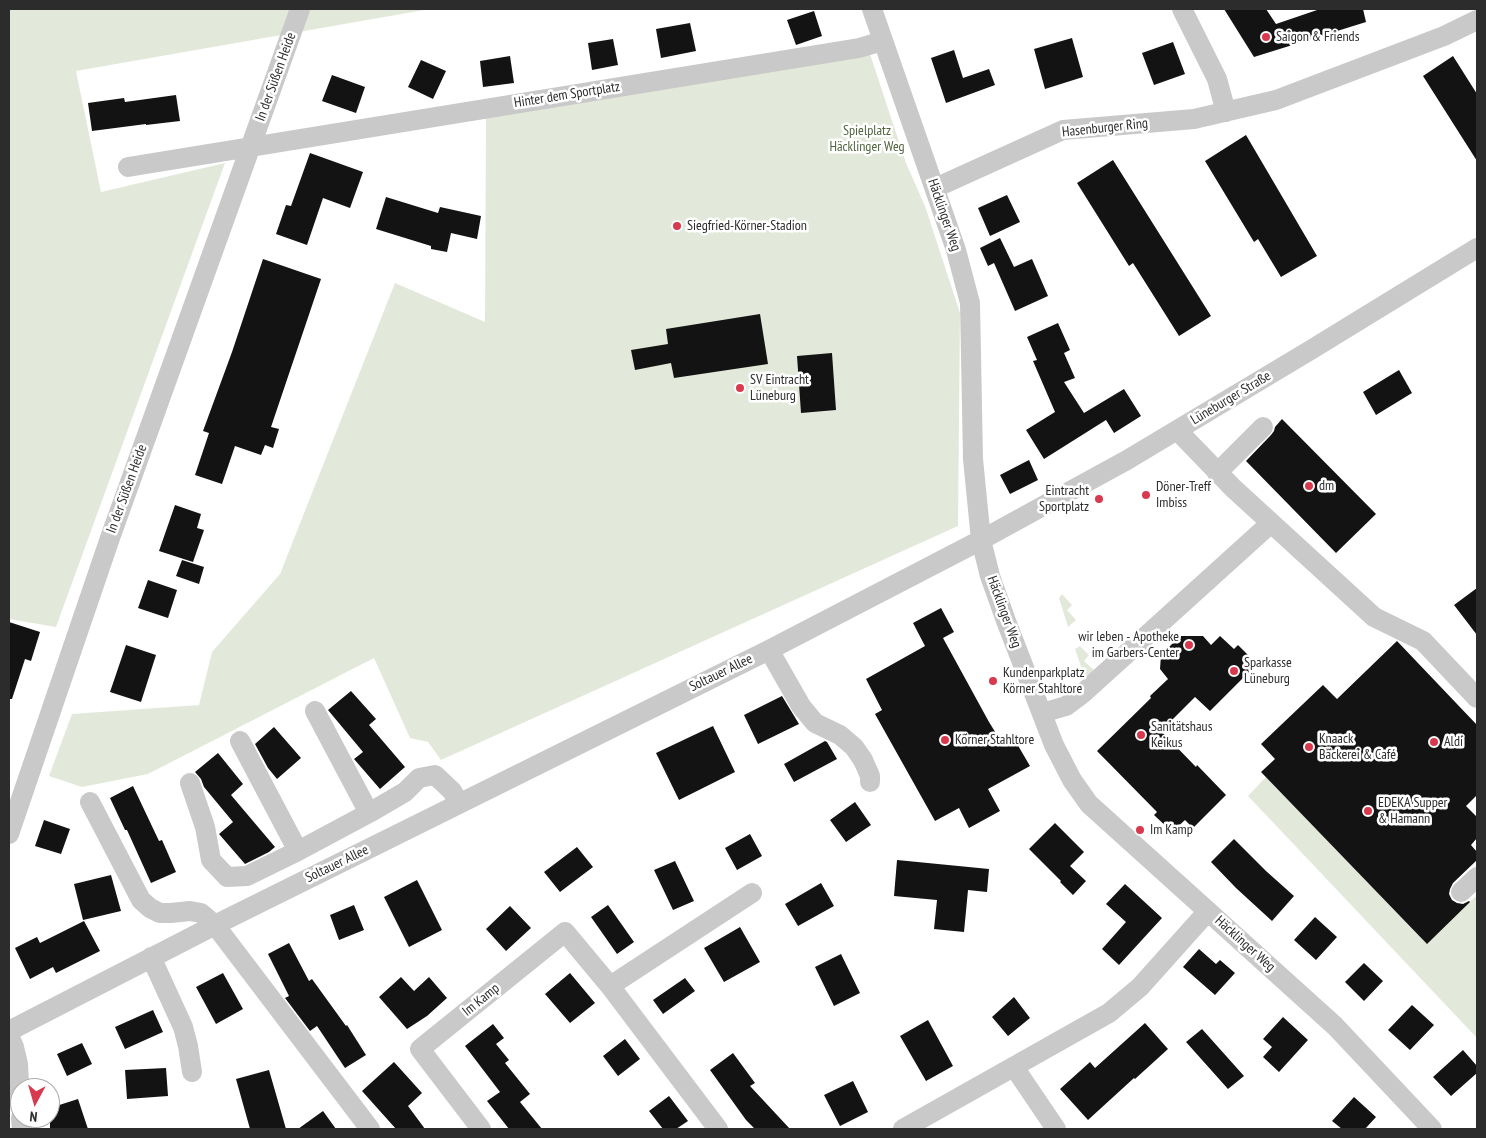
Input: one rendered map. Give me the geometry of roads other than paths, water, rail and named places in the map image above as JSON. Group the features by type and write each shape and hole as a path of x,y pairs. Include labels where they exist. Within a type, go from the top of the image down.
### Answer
{"street":[{"name":"In der Süßen Heide","path":"9,834 110,538 300,9"},
{"name":"Häcklinger Weg","path":"872,9 956,250 970,303 972,459 981,540 990,576 1054,745 1072,780 1090,804 1335,1026 1425,1127"},
{"path":"1182,9 1217,79 1226,112"},
{"name":"Hasenburger Ring","path":"935,188 1063,130 1194,119 1276,100 1444,36 1477,20"},
{"name":"Hinter dem Sportplatz","path":"251,146 859,48 883,40"},
{"path":"128,166 251,146"},
{"name":"Lüneburger Straße","path":"981,540 1127,460 1477,248"},
{"path":"1217,473 1264,427"},
{"path":"1177,430 1217,473 1374,618 1423,641 1477,698"},
{"path":"1042,713 1066,706 1082,694 1271,523"},
{"name":"Soltauer Allee","path":"9,1031 215,924 769,650 981,540"},
{"path":"769,650 801,706 815,723 840,735 854,747 863,760 870,776 870,782"},
{"path":"315,711 369,813"},
{"name":"Soltauer Allee","path":"240,741 298,852"},
{"name":"Soltauer Allee","path":"190,783 206,827 211,860 227,876 247,876 298,852 405,792 419,778 435,775 452,791 459,803"},
{"path":"90,802 141,900 150,908 160,913 190,911 201,913 215,924 370,1129"},
{"path":"1461,892 1477,877"},
{"path":"610,986 752,894"},
{"path":"903,1129 1109,1014 1140,987 1208,912"},
{"name":"Im Kamp","path":"481,1129 420,1049 565,932 610,986 718,1129"},
{"path":"151,957 183,1027 192,1072"},
{"path":"9,1035 18,1064 19,1078"},
{"path":"1014,1067 1056,1129"}],"place":[{"name":"Saigon & Friends","path":"1266,37"},
{"name":"Siegfried-Körner-Stadion","path":"677,226"},
{"name":"SV Eintracht Lüneburg","path":"740,388"},
{"name":"dm","path":"1309,486"},
{"name":"Döner-Treff Imbiss","path":"1146,495"},
{"name":"Eintracht Sportplatz","path":"1099,499"},
{"name":"wir leben - Apotheke im Garbers-Center","path":"1189,645"},
{"name":"Sparkasse Lüneburg","path":"1234,671"},
{"name":"Kundenparkplatz Körner Stahltore","path":"993,681"},
{"name":"Sanitätshaus Keikus","path":"1141,735"},
{"name":"Körner Stahltore","path":"945,740"},
{"name":"Aldi","path":"1434,742"},
{"name":"Knaack Bäckerei & Café","path":"1309,747"},
{"name":"EDEKA Supper & Hamann","path":"1368,811"},
{"name":"Im Kamp","path":"1140,830"}],"park label":[{"name":"Spielplatz Häcklinger Weg","path":"867,140"}]}
